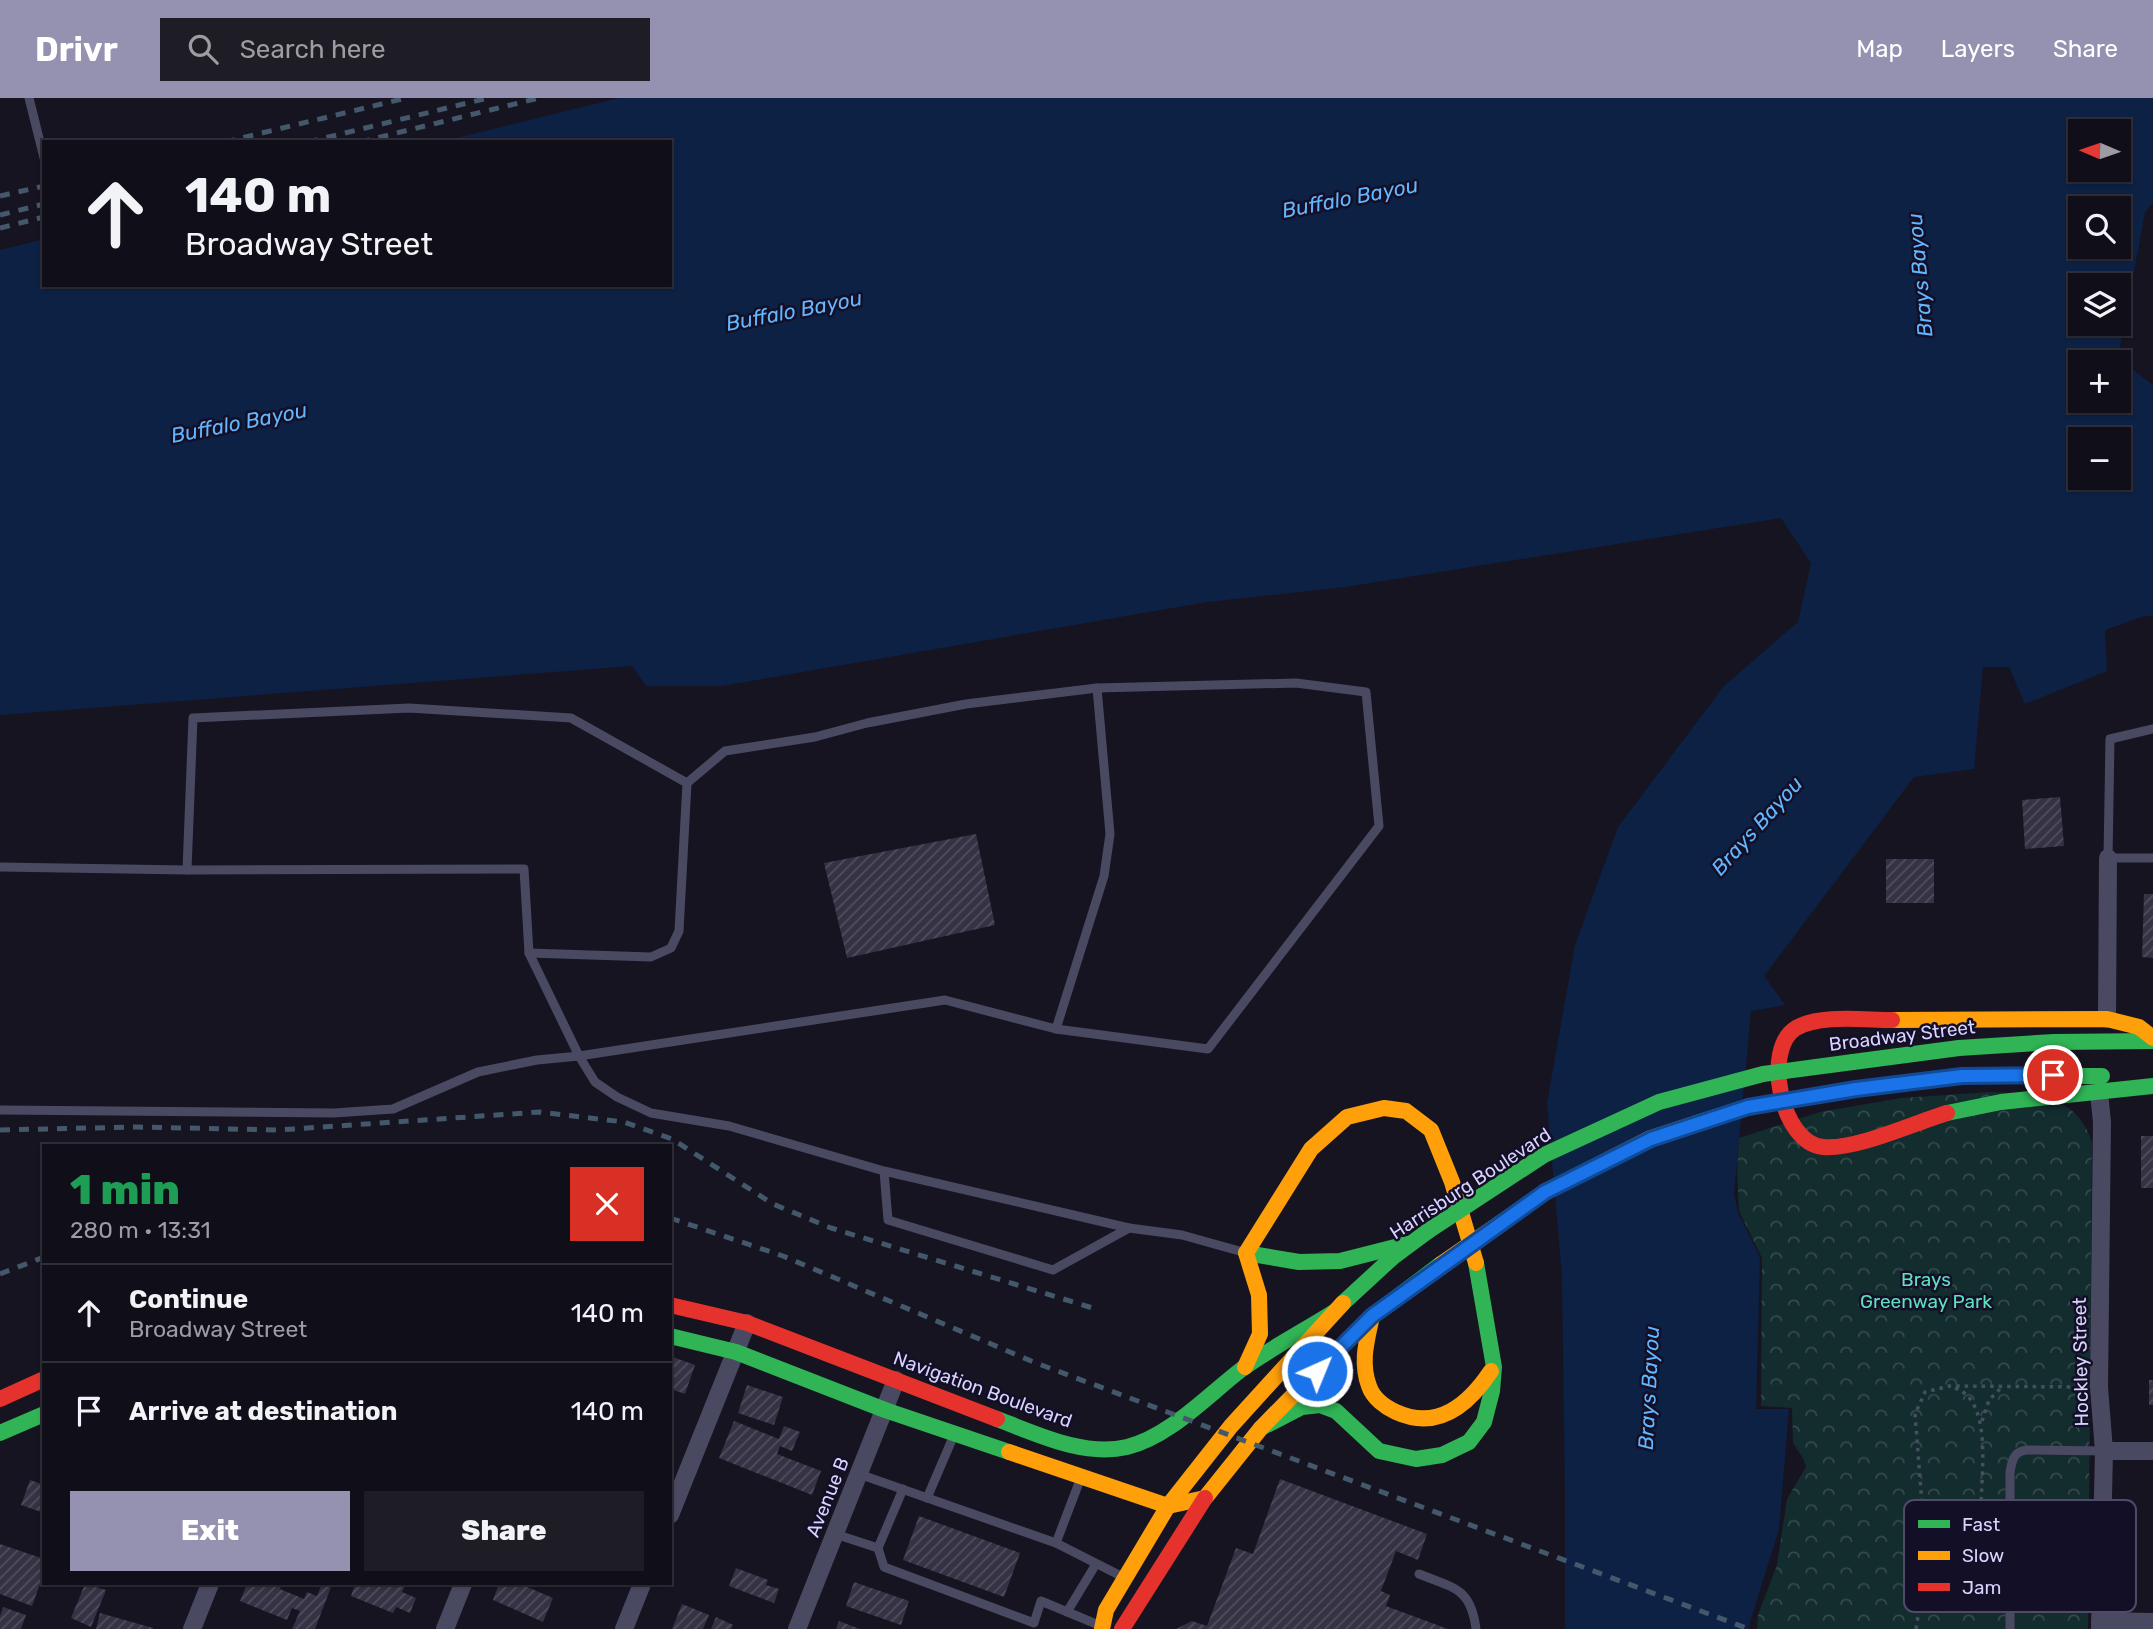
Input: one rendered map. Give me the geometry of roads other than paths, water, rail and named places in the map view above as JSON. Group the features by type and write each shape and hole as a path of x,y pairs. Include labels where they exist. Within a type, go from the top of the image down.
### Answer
{"main road":[{"path":"2153,1040 2139,1027 2107,1020 1823,1020 1801,1024 1783,1042 1779,1060 1789,1123 1799,1136 1815,1146 1840,1147 1977,1105 2077,1092 2099,1093 2153,1086"},
{"name":"Broadway Street","path":"1659,1102 1763,1074 1959,1048 2153,1040"},
{"path":"1122,1629 1205,1498 1261,1428 1372,1316 1545,1192 1651,1139 1748,1107 1856,1089 1962,1076 2153,1077"},
{"name":"Harrisburg Boulevard","path":"1102,1628 1106,1610 1168,1506 1221,1436 1334,1312 1409,1244 1544,1155 1659,1102"},
{"path":"1245,1367 1260,1334 1259,1295 1246,1253 1311,1149 1347,1117 1384,1108 1406,1111 1431,1130 1452,1182 1478,1271 1494,1367 1492,1391 1484,1422 1469,1442 1442,1455 1416,1459 1379,1451 1336,1411 1320,1405 1302,1407 1261,1428"},
{"path":"1246,1253 1299,1262 1340,1261 1409,1244"},
{"name":"Navigation Boulevard","path":"672,1305 747,1323 1054,1441 1089,1448 1126,1447 1158,1436 1245,1367 1334,1312"},
{"path":"1372,1316 1365,1371 1372,1393 1391,1409 1422,1420 1449,1414 1476,1394 1494,1367"},
{"path":"672,1336 736,1352 885,1410 1168,1506 1205,1498"},
{"path":"0,1399 42,1380"},
{"path":"0,1433 42,1415"}],"street":[{"path":"2107,1020 2108,858"},
{"name":"Hockley Street","path":"2099,1093 2102,1122 2099,1387 2104,1451 2103,1500"},
{"path":"672,1510 747,1323"},
{"name":"Avenue B","path":"797,1629 896,1380"},
{"path":"2104,1451 2153,1451"},
{"path":"192,1629 210,1585"},
{"path":"445,1629 463,1585"},
{"path":"624,1629 642,1585"},
{"path":"2100,1625 2153,1622"}],"lane":[{"path":"29,98 42,150"},
{"path":"0,1110 334,1113 393,1109 478,1073 537,1060 579,1056 945,1000 1056,1029 1208,1049 1379,826 1366,692 1296,683 1097,688 966,704 867,723 815,737 725,751 687,783 679,931 671,948 652,957 529,953"},
{"path":"1056,1029 1104,876 1110,834 1097,688"},
{"path":"187,870 193,718 409,708 571,718 687,783"},
{"path":"2153,729 2110,739 2108,858 2153,858"},
{"path":"0,867 187,870 524,869 529,953 579,1056 595,1082 617,1097 651,1113 729,1126 884,1171 1129,1228 1182,1236 1246,1253"},
{"path":"884,1171 888,1220 1053,1270 1129,1228"},
{"path":"927,1498 954,1433"},
{"path":"2010,1500 2010,1472 2017,1452 2104,1451"},
{"path":"859,1474 1056,1543 1125,1578"},
{"path":"1056,1543 1081,1476"},
{"path":"903,1489 878,1548 884,1567 1034,1623 1041,1601 1102,1628"},
{"path":"835,1534 878,1548"},
{"path":"1067,1612 1096,1564"},
{"path":"1419,1574 1466,1595 1474,1612 1476,1629"}],"water":[{"path":"619,98 2153,98 2153,203 2145,212 2131,288 2131,273 2068,273 2068,336 2122,336 2119,350 2068,350 2068,413 2131,413 2131,368 2153,385 2153,616 2144,616 2105,630 2107,671 2025,704 2009,667 1983,667 1974,769 1914,777 1764,976 1785,1005 1751,1011 1734,1195 1739,1215 1760,1257 1756,1409 1789,1409 1779,1529 1748,1629 1565,1629 1562,1276 1547,1103 1575,945 1618,827 1724,686 1798,622 1811,563 1781,518 1345,587 1207,602 722,686 646,686 632,666 0,715 0,250 42,240 42,287 672,287 672,140 448,140"}],"railway":[{"path":"233,140 406,98"},
{"path":"316,140 488,98"},
{"path":"368,140 539,98"},
{"path":"0,196 42,186"},
{"path":"0,215 42,204"},
{"path":"0,228 42,218"},
{"path":"0,1130 137,1127 279,1130 540,1112 624,1122 672,1139 773,1204 831,1228 1096,1309"},
{"path":"672,1219 783,1256 1036,1363 1749,1629"},
{"path":"0,1274 42,1258"}],"water label":[{"name":"Buffalo Bayou","path":"1350,198"},
{"name":"Brays Bayou","path":"1920,275"},
{"name":"Buffalo Bayou","path":"794,311"},
{"name":"Buffalo Bayou","path":"239,423"},
{"name":"Brays Bayou","path":"1757,826"},
{"name":"Brays Bayou","path":"1649,1388"}],"park label":[{"name":"Brays Greenway Park","path":"1926,1290"}]}
